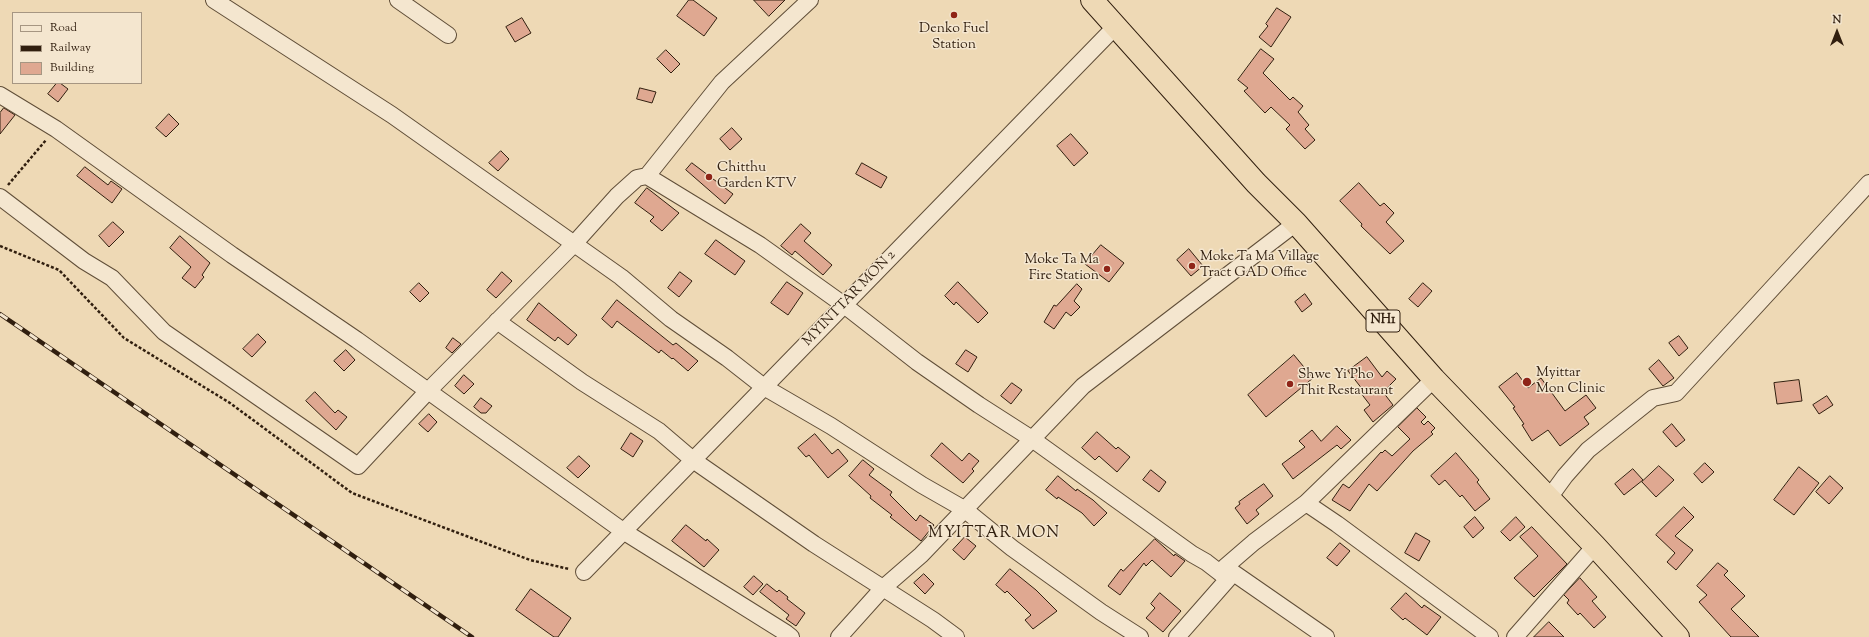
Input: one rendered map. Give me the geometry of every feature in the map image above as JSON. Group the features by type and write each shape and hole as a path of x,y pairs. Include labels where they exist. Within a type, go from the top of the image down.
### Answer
{"highway":[{"name":"NH1","path":"1092,0 1256,183 1296,223 1434,379 1595,546 1678,637"}],"street":[{"path":"214,0 392,114 572,245 621,278 671,319 727,358 764,387 831,426 915,481 964,509 1018,552 1101,612 1140,637"},
{"path":"398,0 448,35"},
{"path":"2,193 84,261 112,278 164,332 358,466 428,391 572,245 617,196 637,178 647,176 722,82 810,0"},
{"name":"MYINTTAR MON 2","path":"584,572 1116,26"},
{"path":"0,95 56,129 226,251 357,340 623,531 791,637"},
{"path":"647,176 760,245 844,305 917,362 979,405 1032,439 1192,554 1227,573 1326,637"},
{"path":"1549,498 1565,476 1588,450 1654,398 1676,393 1869,183"},
{"path":"839,637 883,588 921,555 1083,386 1296,223"},
{"path":"497,321 582,382 659,431 693,460 814,544 956,637"},
{"path":"1177,637 1227,573 1254,542 1306,502 1434,379"},
{"path":"1306,502 1490,637"},
{"path":"1515,637 1595,546"}],"path":[{"path":"2,193 32,155 56,129"}],"building":[{"path":"689,0 693,0 717,18 704,36 677,16"},
{"path":"754,0 785,0 769,16"},
{"path":"1277,8 1291,17 1271,47 1259,37 1268,26 1266,24"},
{"path":"522,18 531,33 515,42 506,27"},
{"path":"1261,49 1274,59 1263,73 1290,100 1293,97 1303,106 1298,112 1309,125 1305,129 1315,140 1305,149 1286,129 1290,125 1271,107 1265,113 1244,91 1248,88 1238,80"},
{"path":"666,50 680,64 671,73 657,59"},
{"path":"56,84 61,84 68,89 58,102 48,94"},
{"path":"640,88 656,92 652,103 637,99"},
{"path":"4,108 15,115 0,134 0,113"},
{"path":"169,114 179,124 166,137 156,128"},
{"path":"732,128 742,139 730,150 720,139"},
{"path":"1071,134 1088,153 1074,166 1057,146"},
{"path":"501,151 509,159 498,171 489,163"},
{"path":"692,163 733,194 725,204 686,170"},
{"path":"862,163 887,177 881,188 856,174"},
{"path":"85,167 108,185 111,181 122,189 112,203 77,176"},
{"path":"1359,183 1380,206 1384,203 1394,213 1386,222 1404,241 1390,254 1361,226 1362,224 1340,201"},
{"path":"647,188 679,213 662,231 650,221 654,217 635,203"},
{"path":"113,222 124,232 109,247 99,236"},
{"path":"801,224 811,233 804,241 832,265 823,275 795,251 792,255 781,246"},
{"path":"180,236 210,263 202,275 204,277 195,288 182,278 191,267 170,248"},
{"path":"716,240 745,261 735,275 705,254"},
{"path":"1101,245 1124,263 1109,282 1085,264"},
{"path":"1189,249 1203,266 1191,276 1177,260"},
{"path":"502,272 512,281 496,298 487,290"},
{"path":"680,272 692,281 679,297 668,288"},
{"path":"787,282 803,293 788,315 771,303"},
{"path":"958,282 988,313 978,323 956,302 954,305 945,296"},
{"path":"419,283 429,293 420,302 410,292"},
{"path":"1423,283 1432,291 1418,307 1409,299"},
{"path":"1077,284 1082,289 1074,301 1080,307 1071,316 1066,312 1054,329 1044,322 1054,305 1056,306"},
{"path":"1305,294 1312,304 1302,312 1295,302"},
{"path":"617,300 673,345 676,343 698,361 688,371 673,358 672,359 661,350 659,353 617,321 612,328 602,319"},
{"path":"539,303 577,335 568,345 558,337 555,341 527,320"},
{"path":"258,334 266,342 252,357 243,349"},
{"path":"1679,336 1688,348 1679,356 1669,343"},
{"path":"453,338 461,344 452,353 446,348"},
{"path":"346,350 355,360 344,371 334,361"},
{"path":"966,350 977,357 968,372 956,364"},
{"path":"1294,355 1313,378 1266,417 1248,395"},
{"path":"1367,357 1382,377 1387,371 1396,379 1383,392 1393,405 1373,422 1364,410 1370,405 1360,392 1363,390 1348,371"},
{"path":"1659,360 1674,378 1663,386 1649,369"},
{"path":"1517,373 1528,388 1541,378 1565,411 1586,395 1596,408 1584,417 1589,424 1560,446 1548,430 1532,441 1522,425 1524,424 1513,408 1515,407 1499,387"},
{"path":"464,375 474,384 464,394 455,386"},
{"path":"1799,380 1802,401 1777,404 1774,383"},
{"path":"1012,383 1022,390 1011,404 1001,396"},
{"path":"315,392 335,413 338,410 347,417 336,430 306,401"},
{"path":"1827,396 1833,405 1819,414 1813,405"},
{"path":"481,398 492,406 486,413 481,413 474,407"},
{"path":"1417,408 1426,417 1421,422 1424,425 1428,421 1435,428 1431,432 1433,434 1413,451 1377,491 1369,484 1350,511 1332,500 1343,484 1349,488 1381,452 1382,453 1385,450 1392,456 1410,439 1398,427"},
{"path":"429,414 437,422 428,432 419,424"},
{"path":"1672,424 1685,440 1676,447 1663,432"},
{"path":"1337,426 1351,440 1341,449 1337,445 1293,479 1282,464 1305,447 1299,441 1312,430 1321,441"},
{"path":"1097,432 1116,449 1118,447 1130,457 1117,472 1099,456 1095,460 1082,448"},
{"path":"631,433 643,441 633,457 621,449"},
{"path":"815,434 832,454 838,449 848,461 828,478 809,455 806,457 798,448"},
{"path":"942,443 962,461 969,453 979,461 972,469 974,471 963,483 931,456"},
{"path":"1456,453 1479,480 1477,482 1490,499 1475,511 1462,495 1460,497 1445,480 1439,485 1431,476"},
{"path":"579,456 590,466 578,478 567,468"},
{"path":"863,460 874,469 869,475 892,492 890,495 916,521 920,515 934,525 921,541 890,517 892,515 870,498 871,496 849,476"},
{"path":"1705,463 1714,472 1702,483 1694,474"},
{"path":"1659,466 1674,480 1656,497 1642,482"},
{"path":"1799,467 1819,483 1794,515 1774,500"},
{"path":"1633,469 1643,480 1624,495 1615,484"},
{"path":"1151,470 1166,482 1159,492 1143,480"},
{"path":"1058,476 1076,491 1077,489 1093,500 1107,513 1094,526 1082,513 1058,497 1057,499 1046,490"},
{"path":"1830,476 1843,488 1829,504 1816,492"},
{"path":"1264,484 1273,496 1256,510 1259,514 1247,524 1235,508 1240,504 1239,502"},
{"path":"1684,507 1694,517 1675,536 1693,550 1676,570 1667,562 1675,553 1656,535"},
{"path":"1475,517 1484,528 1473,538 1464,527"},
{"path":"1516,517 1525,527 1510,541 1501,532"},
{"path":"686,525 706,541 707,539 719,550 704,567 672,541"},
{"path":"1532,527 1567,564 1534,597 1514,578 1538,556 1520,537"},
{"path":"1416,533 1430,541 1419,561 1405,553"},
{"path":"965,537 976,546 964,560 953,550"},
{"path":"1155,539 1174,556 1175,554 1185,561 1171,577 1152,560 1146,566 1144,563 1120,595 1108,586 1121,569 1123,571"},
{"path":"1340,543 1350,551 1337,566 1327,558"},
{"path":"1718,563 1728,571 1724,575 1745,596 1731,609 1759,637 1731,637 1699,602 1707,595 1697,586"},
{"path":"1010,569 1036,590 1057,611 1033,629 1025,620 1031,615 1007,591 1005,593 996,585"},
{"path":"924,574 934,584 925,594 914,583"},
{"path":"754,576 763,584 753,595 744,587"},
{"path":"1580,578 1597,597 1592,601 1606,617 1594,628 1580,613 1578,615 1567,603 1569,600 1564,595"},
{"path":"767,584 777,592 779,590 788,597 787,599 805,613 796,626 786,619 789,615 760,592"},
{"path":"531,589 571,618 558,637 554,637 516,610"},
{"path":"1160,593 1181,611 1163,632 1146,618 1155,608 1151,604"},
{"path":"1406,593 1422,608 1424,605 1441,617 1427,635 1405,618 1403,620 1391,609"},
{"path":"1549,622 1564,637 1534,637"}],"railway":[{"path":"0,314 472,637"}],"place":[{"name":"Denko Fuel Station","path":"954,15"},
{"name":"Chitthu Garden KTV","path":"709,177"},
{"name":"Moke Ta Ma Village Tract GAD Office","path":"1192,266"},
{"name":"Moke Ta Ma Fire Station","path":"1107,269"},
{"name":"Myittar Mon Clinic","path":"1527,382"},
{"name":"Shwe Yi Pho Thit Restaurant","path":"1290,384"}],"district":[{"name":"MYITTAR MON","path":"994,534"}]}
